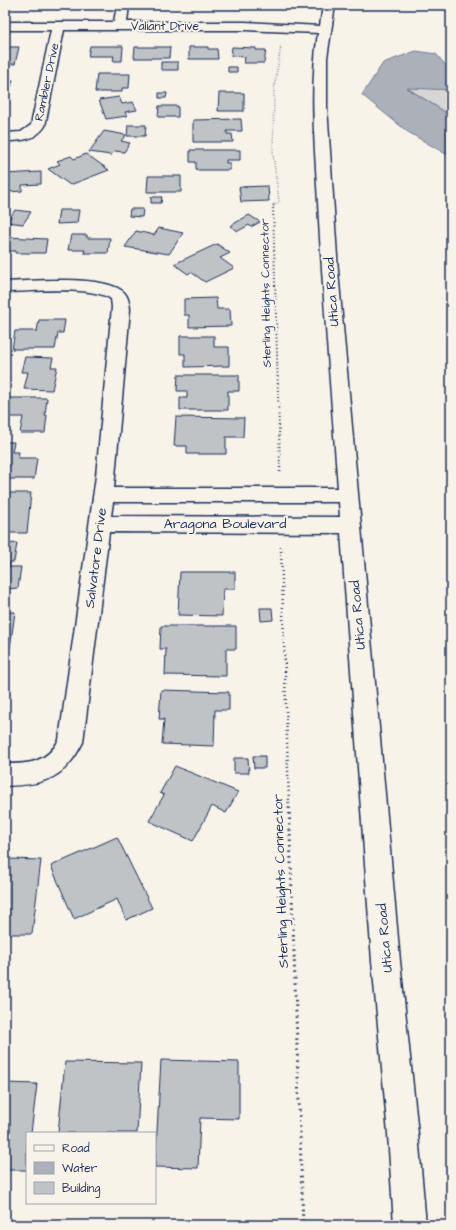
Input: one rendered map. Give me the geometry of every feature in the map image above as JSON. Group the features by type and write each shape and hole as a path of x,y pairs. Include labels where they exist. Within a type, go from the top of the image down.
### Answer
{"street":[{"path":"120,26 123,5"},
{"name":"Utica Road","path":"329,5 324,30 321,58 320,113 330,271 386,961 403,1126 410,1225"},
{"name":"Valiant Drive","path":"5,26 245,26 324,30"},
{"name":"Rambler Drive","path":"5,137 29,134 34,132 38,126 58,26"},
{"name":"Salvatore Drive","path":"5,287 85,287 109,291 116,294 120,299 121,309 100,524 71,742 66,753 57,762 45,770 31,774 5,775"},
{"name":"Aragona Boulevard","path":"103,494 348,495"},
{"name":"Aragona Boulevard","path":"100,524 350,525"}],"path":[{"name":"Sterling Heights Connector","path":"280,477 273,206 279,201 273,154 274,89 281,44"},
{"name":"Sterling Heights Connector","path":"281,541 303,1225"}],"shaded area":[{"path":"406,87 451,90 451,116"}],"water":[{"path":"416,51 436,54 449,69 451,69 451,90 407,88 451,116 451,157 408,132 362,95 383,63"}],"building":[{"path":"90,46 123,46 122,61 113,61 114,56 88,56"},
{"path":"5,47 19,47 15,64 5,64"},
{"path":"135,47 170,47 169,58 134,58"},
{"path":"189,47 208,47 208,49 217,49 218,59 189,59"},
{"path":"232,47 266,50 264,63 244,63 245,57 231,56"},
{"path":"161,62 178,62 178,70 161,70"},
{"path":"228,67 237,67 237,72 228,72"},
{"path":"97,74 130,74 129,88 122,88 122,92 95,92"},
{"path":"5,80 13,80 10,90 5,90"},
{"path":"159,93 167,93 166,98 159,98"},
{"path":"219,93 244,93 244,111 218,111"},
{"path":"119,97 122,104 133,102 137,110 125,112 127,116 106,119 99,100"},
{"path":"159,106 178,106 178,117 158,117"},
{"path":"241,119 242,131 227,131 227,134 232,134 233,142 193,142 193,120"},
{"path":"128,125 146,125 145,136 127,136"},
{"path":"104,131 126,135 121,141 130,143 124,152 114,151 111,155 89,152"},
{"path":"190,150 240,150 240,160 226,160 226,163 230,163 230,170 196,170 196,162 190,162"},
{"path":"86,154 109,170 70,185 48,169 60,164 57,161 71,156 74,159"},
{"path":"41,172 41,184 22,185 22,191 6,192 5,174"},
{"path":"148,176 181,176 181,192 147,192"},
{"path":"268,186 269,201 241,202 239,187"},
{"path":"151,197 162,197 161,203 151,203"},
{"path":"130,209 143,209 142,217 129,216"},
{"path":"15,210 31,212 23,224 7,222"},
{"path":"59,210 79,210 77,223 57,224"},
{"path":"249,215 260,222 251,227 249,225 238,231 230,226"},
{"path":"159,228 183,233 169,254 125,247 136,231 154,235"},
{"path":"71,235 87,235 87,238 110,238 108,253 84,253 85,250 68,250"},
{"path":"6,237 47,239 45,253 15,253 16,251 5,251"},
{"path":"217,244 230,253 220,258 234,268 205,282 191,272 188,274 174,264"},
{"path":"216,298 217,309 230,309 231,326 189,327 189,315 184,315 184,299"},
{"path":"39,320 65,320 63,333 58,333 55,349 12,349 15,331 37,331"},
{"path":"180,336 214,336 214,347 229,347 229,366 185,367 185,354 180,354"},
{"path":"25,357 53,358 51,367 57,367 52,390 24,389 28,372 21,372"},
{"path":"178,375 239,375 239,391 228,391 228,410 180,410 180,398 187,398 187,391 177,391"},
{"path":"5,398 47,398 45,433 20,433 23,417 5,417"},
{"path":"176,417 244,418 243,437 226,437 226,454 187,454 187,446 174,446"},
{"path":"5,442 14,442 12,452 19,452 18,458 37,458 34,479 5,479"},
{"path":"5,493 31,493 27,533 5,533"},
{"path":"17,543 14,562 10,562 9,567 21,567 18,588 5,589 5,544"},
{"path":"180,572 235,572 235,589 223,589 222,616 178,615"},
{"path":"5,601 10,601 8,612 15,612 10,648 5,649"},
{"path":"260,608 272,608 273,620 261,621"},
{"path":"161,626 236,626 236,649 226,649 226,676 165,675 166,649 160,649"},
{"path":"161,690 229,692 229,710 215,710 214,746 162,744 164,719 159,719"},
{"path":"253,756 265,756 265,768 254,768"},
{"path":"234,758 248,758 249,773 234,773"},
{"path":"175,766 238,792 226,813 212,806 193,841 149,821 164,795 160,793"},
{"path":"117,837 152,908 126,920 117,899 74,919 51,866"},
{"path":"8,859 41,860 32,934 5,934 5,872"},
{"path":"161,1060 239,1062 239,1119 200,1118 198,1168 156,1167"},
{"path":"65,1062 141,1063 137,1132 58,1132"},
{"path":"5,1083 37,1084 31,1132 26,1132 26,1170 5,1170"}]}
